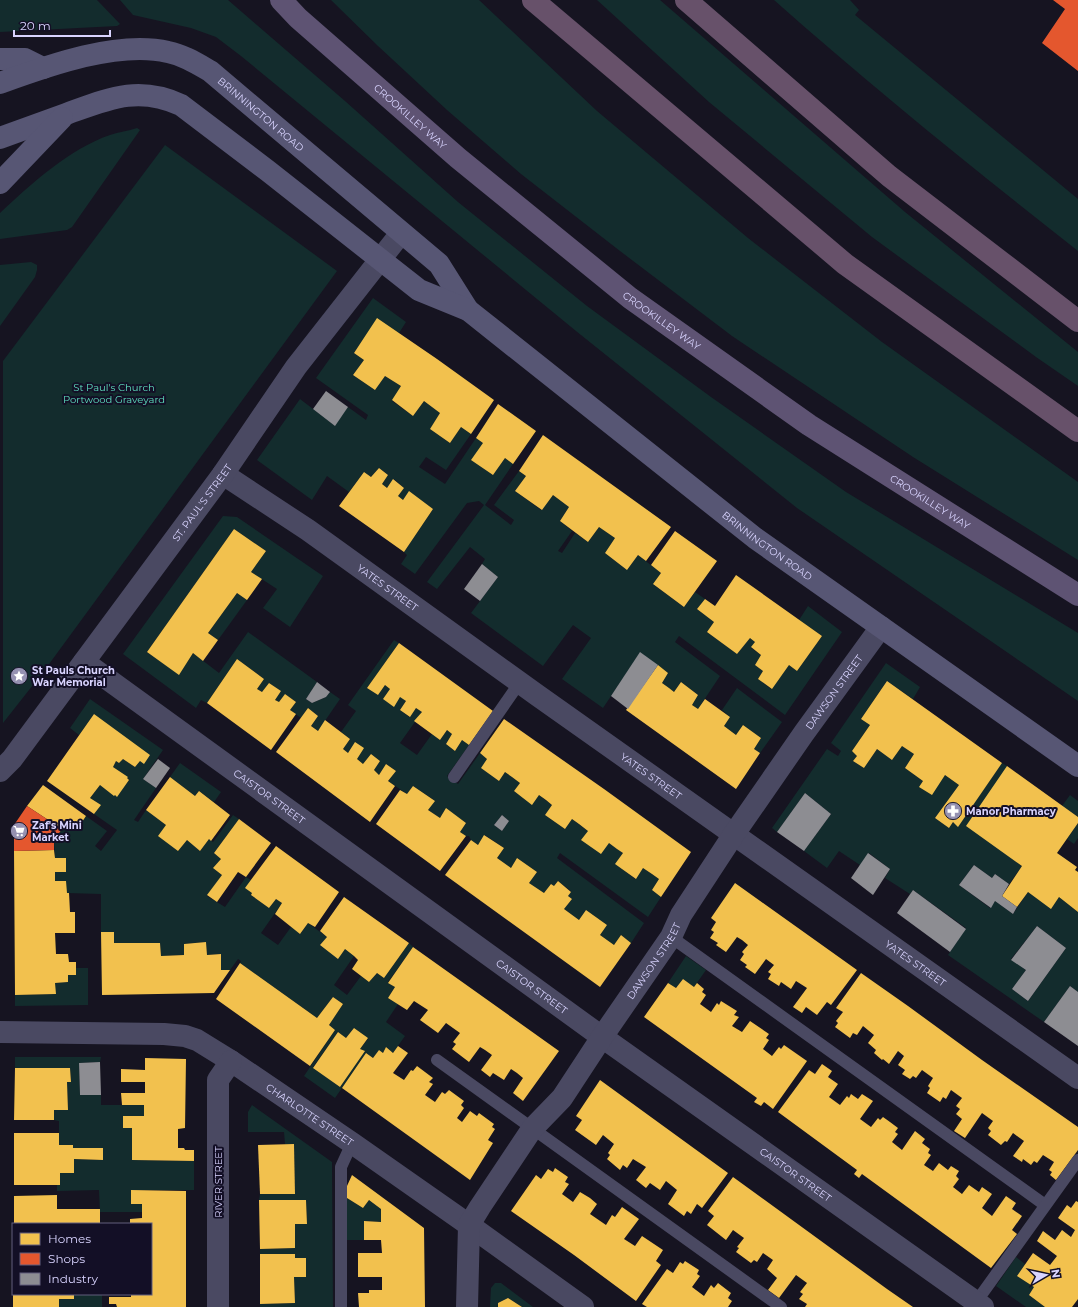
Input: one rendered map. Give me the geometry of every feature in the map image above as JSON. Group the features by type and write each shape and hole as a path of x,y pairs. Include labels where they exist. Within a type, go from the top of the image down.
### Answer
{"highway":[{"path":"533,0 845,264 1078,431"},
{"path":"686,0 889,176 1078,321"}],"main road":[{"name":"CROOKILLEY WAY","path":"281,0 298,18 458,158 630,298 809,426 1078,595"}],"street":[{"name":"BRINNINGTON ROAD","path":"0,83 43,68 106,52 143,49 168,52 190,60 210,71 439,264 468,310"},
{"path":"0,59 25,59 43,68"},
{"name":"BRINNINGTON ROAD","path":"0,138 106,100 128,95 148,95 168,99 181,105 268,171 419,290 468,310 755,538 1078,766"},
{"path":"0,183 65,114"},
{"name":"ST. PAUL'S STREET","path":"0,771 12,759 223,474 296,367 401,233"},
{"name":"YATES STREET","path":"223,474 308,530 1078,1078"},
{"name":"DAWSON STREET","path":"469,1225 532,1129 562,1098 671,937 681,915 734,834 804,733 881,627"},
{"name":"CAISTOR STREET","path":"84,662 602,1037 977,1305"},
{"name":"CHARLOTTE STREET","path":"0,1032 164,1034 185,1036 232,1061 352,1143 583,1307"},
{"name":"RIVER STREET","path":"218,1307 218,1080 232,1061"},
{"path":"467,1307 469,1225"}],"lane":[{"path":"454,777 520,682"},
{"path":"671,937 1045,1205"},
{"path":"437,1060 781,1307"},
{"path":"341,1307 341,1167 352,1143"},
{"path":"977,1305 1045,1205 1078,1160"}],"green space":[{"path":"0,0 97,0 120,24 117,26 0,32"},
{"path":"120,0 228,0 345,101 458,202 587,306 711,397 846,492 1078,633 1078,701 797,508 576,331 216,37 191,28 133,15"},
{"path":"331,0 479,0 597,111 748,238 882,342 1078,482 1078,560 913,457 732,336 521,174 447,110"},
{"path":"597,0 660,0 905,212 1078,352 1078,386 872,237 709,102"},
{"path":"774,0 850,0 859,10 855,15 1078,199 1078,251 924,128 848,65"},
{"path":"137,128 140,130 72,227 67,230 0,239 0,213 51,168 65,158 95,141 110,135"},
{"name":"St Paul's Church Portwood Graveyard","path":"165,145 337,271 44,671 3,723 3,361"},
{"path":"31,262 37,265 35,277 0,326 0,265"},
{"path":"373,298 406,322 399,333 377,319 354,353 364,360 353,375 375,390 385,376 401,386 392,401 413,416 424,401 440,413 430,429 450,443 461,427 471,434 446,470 426,457 419,467 445,484 476,438 483,443 482,467 493,475 505,458 513,464 485,505 511,525 514,520 494,505 519,471 526,476 515,491 541,510 553,495 569,507 560,521 572,531 558,551 562,553 575,533 588,542 599,527 615,538 605,553 627,570 638,555 661,573 654,585 684,607 695,592 705,599 697,609 714,622 707,632 737,654 750,638 755,642 751,648 761,655 755,665 763,671 758,679 771,689 789,665 797,671 822,636 799,620 808,606 842,632 785,715 679,636 675,642 720,676 698,709 692,705 698,695 681,682 674,692 662,683 668,673 640,653 603,708 562,679 591,638 573,625 543,666 471,613 498,577 482,564 485,559 470,547 437,589 427,582 484,505 479,501 467,503 415,574 401,564 407,555 404,552 433,509 409,492 403,500 398,496 404,488 394,479 387,488 382,484 388,475 379,468 371,477 364,472 349,492 327,476 312,500 257,460 300,399 334,425 348,407 366,420 368,415 316,378"},
{"path":"223,516 237,517 323,576 290,627 263,608 277,589 251,572 266,551 234,529 147,652 179,674 193,653 219,673 248,632 317,682 306,699 312,703 326,697 330,692 340,699 318,731 311,726 318,716 308,708 301,718 290,710 296,702 285,694 279,702 275,700 281,691 269,683 262,692 257,689 264,679 237,659 207,703 201,700 196,708 123,654"},
{"path":"237,593 247,600 218,640 208,633"},
{"path":"394,640 399,643 367,688 378,695 385,685 406,701 400,710 409,717 416,708 422,712 400,743 417,755 432,734 440,740 447,730 452,734 446,744 455,751 462,740 469,745 447,776 458,784 480,753 487,759 482,768 499,781 505,772 520,783 514,791 532,804 539,795 552,805 545,815 565,829 572,819 588,831 582,840 609,843 623,853 616,864 635,879 643,868 659,879 652,890 661,897 648,917 560,853 557,858 644,923 631,943 621,935 614,945 600,935 607,925 586,910 579,920 564,909 572,899 568,896 571,891 558,881 554,886 551,884 544,893 529,883 537,872 517,858 511,868 497,858 504,848 485,835 478,845 471,840 469,836 466,836 460,832 466,823 446,809 440,818 428,810 434,800 413,786 407,794 388,781 396,771 386,764 379,775 374,770 380,761 371,754 363,764 357,759 355,743 348,753 343,749 350,739 341,732 356,711 348,705","holes":["502,815 509,821 502,831 494,825"]},
{"path":"886,663 920,687 913,699 887,681 861,719 870,725 852,751 857,756 853,761 864,768 877,749 892,760 902,746 914,754 905,768 923,781 920,786 945,775 959,785 935,818 949,828 953,822 958,826 1002,763 1007,766 1003,852 1022,866 1009,884 995,874 992,878 974,865 959,885 990,908 995,901 1013,914 1028,892 1051,908 1059,897 1078,912 1078,992 1070,986 1044,1022 948,955 966,928 913,890 910,894 885,878 890,869 869,853 860,865 839,851 827,868 804,851 831,814 805,793 777,832 772,828 827,749 838,756 841,751 831,743","holes":["1037,926 1066,948 1028,1001 1012,989 1026,970 1011,959"]},
{"path":"737,688 782,722 760,753 754,749 761,738 743,725 736,735 724,726 730,717 722,710"},
{"path":"90,699 163,750 143,779 156,788 134,820 138,822 146,810 166,825 178,851 187,840 200,851 209,839 213,842 233,815 239,819 214,853 221,859 214,868 222,875 207,896 225,907 246,877 251,880 251,895 269,908 276,899 282,903 261,933 278,945 291,927 301,933 308,923 327,937 320,945 338,958 345,949 354,956 334,985 347,995 361,976 369,982 377,973 384,978 409,943 413,947 388,982 395,987 388,998 398,1004 386,1022 405,1036 393,1053 386,1047 383,1053 379,1050 373,1058 366,1053 335,1098 304,1076 335,1030 329,1025 343,1004 333,997 317,1018 240,963 241,961 238,959 230,970 221,970 221,954 207,955 206,942 184,944 184,955 161,956 160,943 114,943 114,932 101,932 101,894 67,893 55,881 55,872 66,872 66,859 55,858 54,840 67,821 78,828 86,816 107,831 95,846 101,851 117,830 94,814 100,805 90,798 100,785 117,796 129,780 113,767 116,761 119,763 123,759 135,767 140,761 94,714 79,735 70,728","holes":["354,1028 368,1039 360,1049 364,1051 340,1087 313,1067 338,1032 346,1038"]},
{"path":"180,763 221,792 214,802 199,791 195,796 170,777"},
{"path":"1070,795 1078,801 1078,817 1062,806"},
{"path":"1078,823 1078,838 1074,844 1067,839"},
{"path":"686,956 706,970 694,987 683,979 676,988 668,983"},
{"path":"76,968 88,968 88,1005 15,1006 15,995 55,994 55,983 68,982 68,975 76,975"},
{"path":"15,1057 101,1057 100,1062 79,1063 80,1095 101,1095 101,1105 144,1105 144,1116 123,1116 123,1128 132,1128 132,1160 194,1161 194,1190 131,1190 131,1204 142,1204 142,1212 100,1212 99,1190 57,1191 57,1185 60,1185 60,1173 74,1173 74,1159 103,1160 103,1148 73,1148 73,1145 59,1145 59,1121 54,1120 54,1110 68,1110 67,1082 71,1082 70,1068 15,1068"},
{"path":"252,1105 332,1162 333,1307 260,1307 260,1304 295,1303 294,1277 306,1277 306,1258 295,1258 294,1254 260,1254 260,1249 295,1248 295,1224 307,1224 306,1200 259,1200 260,1194 295,1194 294,1145 285,1144 284,1132 248,1132 248,1112"},
{"path":"347,1198 363,1208 369,1200 381,1209 381,1222 364,1221 364,1240 347,1240"},
{"path":"1016,1257 1025,1264 1018,1276 1034,1287 1029,1295 1045,1307 1026,1307 996,1286"},
{"path":"495,1283 501,1283 533,1307 522,1307 508,1298 498,1303 498,1307 490,1307 491,1288"},
{"path":"74,1295 102,1295 102,1307 59,1307 59,1299 74,1299"}],"building: Homes":[{"path":"377,318 494,400 471,434 461,427 450,443 430,429 440,413 424,401 413,416 392,400 401,386 385,376 375,390 353,375 364,360 354,353"},
{"path":"498,404 536,431 513,464 505,458 493,475 471,460 483,443 476,438"},
{"path":"543,435 671,527 646,561 638,555 627,570 605,553 615,538 599,527 588,542 560,521 569,507 553,495 542,510 515,491 526,476 519,471"},
{"path":"379,468 388,475 382,484 387,488 393,479 404,488 398,496 403,500 409,491 433,509 404,552 339,506 364,472 371,477"},
{"path":"234,529 266,551 251,572 262,579 247,600 237,593 208,633 218,640 203,661 193,653 179,675 147,652"},
{"path":"675,531 717,561 684,607 653,584 661,573 651,565"},
{"path":"736,575 822,636 797,671 789,665 772,689 758,679 763,671 755,665 761,655 751,647 755,642 750,638 737,654 707,632 714,622 697,609 705,599 715,606"},
{"path":"399,643 493,711 469,745 462,740 455,751 446,744 452,734 447,730 440,740 414,721 422,712 416,708 410,717 400,710 406,701 400,697 394,707 383,699 390,689 385,685 378,695 367,688"},
{"path":"237,659 264,679 257,689 262,692 269,683 281,691 275,700 279,702 285,694 296,702 290,710 296,714 271,750 207,703"},
{"path":"658,665 668,673 662,683 674,692 681,682 698,695 692,705 698,709 705,699 730,717 724,726 736,735 743,725 761,738 754,749 760,753 736,789 626,710"},
{"path":"887,681 1002,763 958,827 953,822 949,828 935,818 959,785 945,775 932,795 919,787 923,781 905,768 914,754 902,746 892,760 877,749 864,768 853,761 857,756 852,751 870,725 861,719"},
{"path":"308,708 318,716 311,726 318,731 325,720 350,739 343,749 348,753 355,742 364,748 357,759 363,764 371,754 380,761 374,770 379,775 386,764 396,771 388,781 395,786 370,822 276,752"},
{"path":"94,714 150,755 144,764 140,761 135,767 123,759 119,763 116,761 113,767 128,777 127,778 129,780 117,797 100,785 90,798 101,805 94,814 47,781"},
{"path":"504,719 691,852 661,897 652,890 659,879 643,868 636,879 615,864 623,853 609,843 601,854 581,840 588,831 572,819 565,829 545,815 552,805 546,800 539,795 532,805 514,791 520,783 512,777 505,772 499,781 481,768 487,759 480,753"},
{"path":"1007,766 1078,817 1078,823 1057,853 1077,867 1075,870 1078,872 1078,912 1059,897 1051,909 1028,892 1017,907 1002,896 1022,866 966,826"},
{"path":"170,777 195,796 199,791 230,815 211,841 209,839 200,851 187,840 178,851 158,836 166,825 146,810"},
{"path":"43,785 86,816 78,828 67,821 62,829 27,806"},
{"path":"413,786 435,801 428,810 440,818 446,808 466,823 460,832 466,836 440,871 376,824 400,790 407,794"},
{"path":"239,819 271,843 246,877 238,872 217,902 207,895 222,875 213,868 221,859 214,853"},
{"path":"484,835 504,848 497,858 511,868 517,858 537,872 529,883 544,893 551,884 554,886 558,881 571,892 568,896 572,899 564,909 579,920 586,910 607,925 600,935 614,945 621,935 631,943 600,987 445,875 471,840 478,845"},
{"path":"276,846 339,892 315,927 308,923 300,934 275,914 282,903 276,899 269,908 251,895 252,893 245,888"},
{"path":"54,850 55,858 66,858 66,872 55,872 55,881 66,881 67,893 69,893 70,912 75,912 75,933 55,933 56,954 68,954 69,962 76,962 76,975 68,975 68,982 55,983 56,994 15,995 14,851"},
{"path":"735,883 857,970 831,1005 827,1002 817,1015 806,1007 802,1013 793,1007 807,988 796,981 791,989 781,982 779,986 768,979 771,974 768,972 774,965 766,959 755,974 745,967 747,965 740,960 744,954 742,952 748,945 742,940 737,937 726,952 716,945 718,943 710,938 714,932 711,930 716,922 711,918"},
{"path":"344,897 409,943 384,978 377,973 369,982 352,969 358,960 345,949 338,959 320,945 327,937 320,931"},
{"path":"101,932 114,932 114,943 160,943 161,956 184,955 184,944 206,942 207,955 221,954 221,970 230,970 214,993 102,995"},
{"path":"413,947 559,1051 523,1101 513,1093 523,1078 517,1073 511,1069 504,1080 493,1073 490,1077 481,1070 492,1055 480,1047 469,1062 452,1049 456,1044 453,1042 460,1033 446,1023 438,1033 420,1020 428,1010 414,1001 407,1010 388,998 395,987 388,983"},
{"path":"240,963 317,1018 333,997 343,1004 329,1025 335,1030 310,1066 216,999"},
{"path":"861,973 1078,1127 1078,1150 1056,1180 1050,1175 1052,1172 1049,1170 1054,1162 1043,1155 1037,1163 1034,1161 1031,1165 1023,1159 1022,1162 1013,1156 1024,1141 1013,1133 1007,1142 1005,1141 1001,1145 988,1135 991,1131 988,1128 993,1121 982,1113 965,1138 954,1131 962,1119 956,1114 960,1109 956,1106 962,1098 951,1090 946,1099 943,1097 940,1102 927,1093 930,1088 928,1086 933,1078 922,1070 916,1078 913,1076 910,1079 902,1074 905,1070 898,1065 904,1056 898,1051 889,1064 883,1059 882,1060 874,1053 876,1050 868,1043 874,1035 863,1026 857,1035 853,1033 850,1038 835,1027 838,1023 836,1021 843,1012 836,1008"},
{"path":"683,979 694,987 697,983 704,989 702,992 706,995 700,1004 711,1012 717,1003 719,1005 721,1001 737,1011 734,1015 739,1017 732,1026 742,1032 750,1021 769,1034 766,1038 769,1040 763,1049 772,1056 779,1047 781,1049 784,1045 807,1061 773,1109 764,1102 761,1106 754,1102 757,1098 644,1017 668,983 676,988"},
{"path":"354,1028 368,1038 360,1049 365,1051 340,1087 313,1068 338,1032 346,1038"},
{"path":"398,1046 408,1053 393,1073 404,1080 411,1070 413,1071 417,1066 433,1078 429,1082 433,1084 425,1095 435,1102 442,1092 445,1094 449,1090 464,1101 461,1105 464,1108 457,1118 462,1122 470,1111 477,1116 479,1113 494,1124 492,1127 495,1129 488,1140 493,1143 470,1180 342,1088 366,1053 373,1058 379,1050 383,1053 386,1047 393,1053"},
{"path":"145,1058 186,1059 185,1128 178,1129 178,1148 194,1150 194,1161 132,1160 132,1128 123,1128 123,1116 144,1116 144,1105 122,1105 121,1093 145,1093 145,1082 121,1082 121,1069 145,1070"},
{"path":"822,1064 832,1071 828,1077 838,1084 829,1097 840,1105 847,1096 849,1098 851,1094 858,1099 862,1094 873,1101 860,1119 871,1127 878,1118 880,1120 883,1117 890,1122 898,1128 895,1132 898,1134 892,1142 902,1150 915,1131 925,1139 922,1143 930,1149 928,1153 931,1155 924,1165 933,1171 939,1163 948,1170 951,1166 959,1171 956,1176 959,1179 953,1187 962,1194 969,1185 979,1192 982,1187 992,1194 982,1208 992,1216 1006,1196 1016,1203 1012,1209 1022,1216 1012,1230 1017,1234 991,1268 862,1174 859,1178 854,1174 857,1170 778,1112 809,1070 815,1074"},
{"path":"15,1068 70,1068 71,1082 67,1082 68,1110 54,1110 54,1120 14,1120"},
{"path":"600,1080 728,1173 702,1208 697,1204 691,1214 687,1211 684,1216 668,1204 677,1190 666,1181 660,1190 650,1183 646,1188 636,1180 646,1167 633,1159 627,1168 623,1165 620,1170 607,1159 610,1155 608,1153 614,1144 603,1135 596,1145 575,1130 582,1120 576,1116"},
{"path":"14,1133 59,1133 59,1145 73,1145 73,1148 103,1148 103,1160 74,1159 74,1173 60,1173 60,1185 14,1185"},
{"path":"294,1144 295,1194 260,1194 258,1145"},
{"path":"555,1168 568,1177 565,1182 569,1184 562,1194 573,1202 580,1192 590,1198 597,1204 590,1214 606,1225 612,1215 615,1217 622,1207 639,1219 624,1239 635,1246 642,1236 663,1250 656,1261 661,1265 636,1301 511,1211 536,1175 541,1179 548,1169 553,1172"},
{"path":"352,1175 424,1228 425,1307 359,1307 358,1293 369,1293 369,1290 382,1290 382,1277 358,1277 358,1253 382,1253 381,1240 364,1240 364,1221 381,1222 381,1209 369,1200 363,1208 347,1198 347,1186"},
{"path":"733,1177 913,1307 805,1307 807,1304 799,1299 803,1294 800,1292 807,1283 796,1275 779,1298 768,1290 777,1278 767,1269 773,1260 763,1253 757,1262 754,1260 751,1263 736,1252 739,1248 737,1247 744,1238 733,1230 726,1240 707,1225 714,1216 708,1211"},
{"path":"131,1190 186,1191 186,1307 117,1307 116,1304 109,1304 109,1297 152,1295 152,1223 130,1223 130,1219 142,1218 142,1204 131,1204"},
{"path":"57,1195 57,1209 100,1209 100,1223 14,1223 14,1196"},
{"path":"259,1200 306,1200 307,1224 295,1224 295,1248 260,1249"},
{"path":"1076,1201 1078,1202 1078,1299 1072,1307 1045,1307 1029,1295 1034,1287 1017,1276 1033,1253 1050,1265 1057,1256 1037,1241 1043,1231 1055,1240 1062,1230 1071,1237 1075,1230 1058,1218 1067,1205 1071,1208"},
{"path":"260,1254 295,1254 295,1258 306,1258 306,1277 294,1277 295,1303 260,1304"},
{"path":"685,1261 699,1270 697,1274 700,1276 692,1287 704,1296 711,1285 714,1288 718,1283 731,1293 728,1298 732,1301 728,1307 647,1307 642,1304 667,1269 673,1273 680,1262 683,1264"},
{"path":"13,1295 74,1295 74,1299 59,1299 59,1307 13,1307"},
{"path":"508,1298 522,1307 498,1307 498,1303"}],"building: Shops":[{"path":"1053,0 1078,0 1078,71 1042,43 1065,9"},
{"path":"27,806 62,829 54,840 54,850 14,851 14,825"}],"building: Industry":[{"path":"326,391 348,407 335,426 313,409"},
{"path":"482,564 498,577 480,601 464,589"},
{"path":"640,652 658,665 628,709 611,696"},
{"path":"317,682 330,692 326,697 312,703 306,699"},
{"path":"158,759 170,768 156,788 143,779"},
{"path":"805,793 831,814 804,851 777,832"},
{"path":"502,815 509,821 502,831 494,825"},
{"path":"868,853 890,869 873,895 851,878"},
{"path":"974,865 992,878 995,874 1009,884 1002,896 1017,907 1013,914 995,901 991,908 959,885"},
{"path":"913,890 966,929 950,952 897,913"},
{"path":"1037,926 1066,948 1028,1001 1012,989 1026,970 1011,960"},
{"path":"1070,986 1078,992 1078,1046 1044,1022"},
{"path":"100,1062 101,1095 80,1095 79,1063"}],"place":[{"name":"St Pauls Church War Memorial","path":"19,676"},
{"name":"Manor Pharmacy","path":"953,811"},
{"name":"Zaf's Mini Market","path":"19,831"}]}
